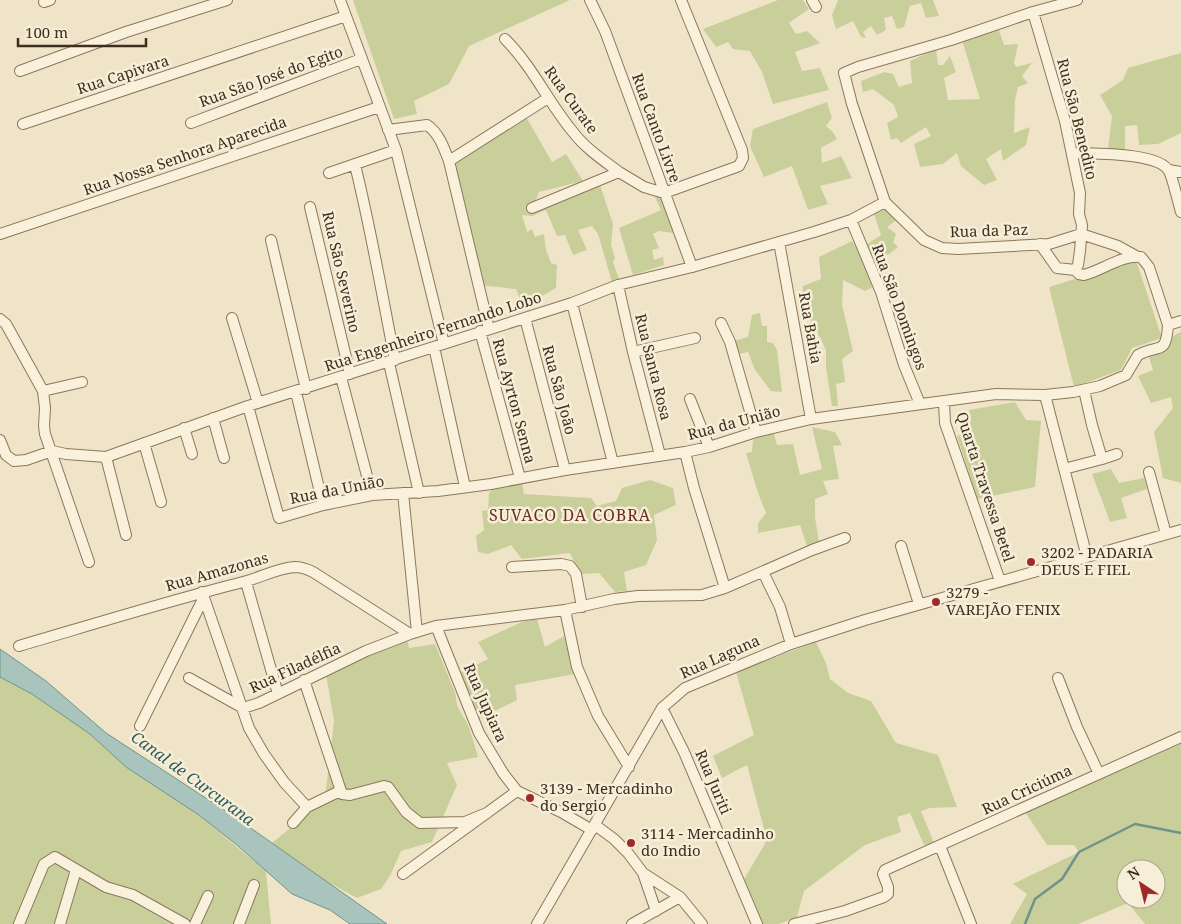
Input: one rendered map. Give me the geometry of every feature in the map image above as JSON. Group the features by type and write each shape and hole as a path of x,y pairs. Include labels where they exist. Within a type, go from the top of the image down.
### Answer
{"street":[{"path":"20,71 126,32 227,0"},
{"path":"340,0 396,150 439,345 466,487"},
{"name":"Rua Canto Livre","path":"590,0 605,31 692,267"},
{"path":"664,193 739,166 743,158 742,150 681,0"},
{"path":"885,202 852,104 844,74 858,67 951,40 1032,12 1077,0"},
{"name":"Rua São Benedito","path":"1032,12 1065,121 1080,193 1079,214 1082,225 1076,270"},
{"name":"Rua Capivara","path":"23,124 346,16"},
{"name":"Rua Curate","path":"505,39 530,67 548,98 574,134 585,145 619,172 644,187 664,193"},
{"name":"Rua São José do Egito","path":"191,123 362,60"},
{"path":"449,161 548,98"},
{"name":"Rua Nossa Senhora Aparecida","path":"0,234 380,107"},
{"name":"Rua Ayrton Senna","path":"388,130 427,125 441,141 449,161 484,330 520,478"},
{"path":"329,174 396,150"},
{"path":"1073,153 1141,157 1156,161 1168,170 1181,172"},
{"path":"355,165 368,218 392,361 419,493"},
{"path":"1168,170 1181,212"},
{"path":"532,208 619,172"},
{"name":"Rua Engenheiro Fernando Lobo","path":"0,440 6,455 10,460 14,461 26,460 52,451 106,457 212,418 572,303 618,285 692,267 851,220 885,202"},
{"name":"Rua da Paz","path":"885,202 924,240 942,248 958,249 1040,244 1058,242 1081,234"},
{"name":"Rua São Severino","path":"310,207 372,495"},
{"name":"Rua São Domingos","path":"851,220 881,292 904,365 920,404"},
{"path":"1081,234 1118,246 1136,256 1142,257 1149,267 1168,325 1181,322"},
{"path":"271,240 323,505"},
{"name":"Rua Bahia","path":"778,242 811,419"},
{"path":"1040,244 1057,268 1076,270 1079,274 1084,275 1122,259 1136,256"},
{"name":"Rua Santa Rosa","path":"618,285 633,352 660,455"},
{"path":"572,303 613,463"},
{"path":"232,318 253,405"},
{"name":"Rua São João","path":"525,318 565,470"},
{"path":"0,319 6,324 43,390 44,426 89,562"},
{"path":"721,323 730,342 756,432"},
{"name":"Rua da União","path":"253,405 279,518 323,505 372,495 419,493 466,487 685,452 811,419 1009,394 1045,395 1084,390 1100,386 1126,375 1138,355 1160,348 1166,344 1168,325"},
{"path":"633,352 695,338"},
{"path":"43,390 82,382"},
{"path":"1084,390 1102,458"},
{"path":"1045,395 1087,557"},
{"path":"690,399 709,447"},
{"name":"Quarta Travessa Betel","path":"944,402 945,423 1000,581"},
{"path":"212,418 224,458"},
{"path":"184,428 192,454"},
{"path":"144,443 161,502"},
{"path":"685,452 694,488 725,588"},
{"path":"1064,469 1117,454"},
{"path":"106,457 126,535"},
{"path":"1149,472 1166,534"},
{"path":"403,493 414,633"},
{"name":"Rua Laguna","path":"537,924 662,708 685,688 791,644 919,604 1166,534 1180,532"},
{"name":"Rua Filadélfia","path":"189,678 243,708 278,694 366,651 436,626 565,610 638,596 702,595 725,588 844,538"},
{"path":"901,546 919,604"},
{"path":"512,567 561,564 570,566 576,574 582,607"},
{"name":"Rua Amazonas","path":"19,646 246,582 284,569 304,568 414,633"},
{"path":"763,572 780,607 791,644"},
{"path":"246,582 278,694"},
{"path":"203,594 250,728 264,754 284,782 307,807"},
{"path":"140,726 203,594"},
{"path":"565,610 573,653 580,676 598,716 629,766"},
{"name":"Rua Jupiara","path":"436,626 479,732 502,773 517,791 594,827 614,839 643,872 680,897 702,924"},
{"path":"1058,678 1077,727 1099,774"},
{"path":"304,680 342,794 350,795 384,786 388,787 406,812 420,823 465,822 487,813"},
{"name":"Rua Juriti","path":"662,708 684,752 757,924"},
{"name":"Rua Criciúma","path":"794,924 845,911 884,897 888,894 888,887 883,876 885,870 1181,737"},
{"path":"293,823 307,807 340,791"},
{"path":"403,874 517,791"},
{"path":"940,846 971,924"},
{"path":"19,924 44,864 55,857 106,887 133,895 185,924"},
{"path":"60,924 76,870"},
{"name":"Rua Jupiara","path":"643,872 656,911"},
{"path":"239,924 254,885"},
{"path":"195,924 208,896"},
{"path":"632,924 680,897"}],"green space":[{"path":"353,0 570,0 469,46 449,84 414,101 417,114 394,119"},
{"path":"778,0 803,0 809,9 789,23 796,34 807,31 820,43 795,52 802,71 820,68 829,90 773,104 762,72 750,51 733,49 728,42 716,47 703,29"},
{"path":"838,0 933,0 939,16 926,18 921,3 910,6 904,27 897,29 892,16 884,18 886,30 877,35 871,26 863,32 866,38 861,37 853,21 836,29 832,15"},
{"path":"998,27 1004,45 1018,44 1014,63 1016,67 1032,63 1022,76 1028,83 1018,87 1015,100 1014,133 1030,127 1026,145 1003,161 1001,149 986,159 997,180 984,185 961,166 957,153 943,164 920,167 914,144 931,136 926,127 901,143 897,138 891,140 887,123 898,117 894,105 873,89 863,92 861,81 884,72 893,74 899,87 912,83 910,61 936,49 938,65 943,65 950,56 956,72 944,78 948,100 980,99 962,40"},
{"path":"1181,53 1181,133 1158,144 1139,145 1137,125 1125,126 1125,151 1108,149 1112,116 1100,95 1123,80 1128,68"},
{"path":"827,102 832,118 826,126 837,139 821,148 822,163 841,156 852,178 820,186 828,204 808,210 792,166 764,177 750,146 753,129"},
{"path":"525,115 552,162 566,154 583,181 539,192 533,207 600,185 613,224 611,245 615,258 613,262 619,279 612,282 598,234 592,226 578,230 587,250 573,255 565,235 557,236 546,210 532,216 522,215 527,232 532,229 535,237 544,234 546,250 551,263 557,265 556,288 523,307 516,289 479,285 454,163"},
{"path":"661,195 673,233 659,231 653,234 659,248 652,250 654,260 663,257 664,265 633,275 619,228 661,210 655,197"},
{"path":"885,208 898,219 887,227 896,234 893,242 898,247 889,254 870,258 866,245 881,235 874,214"},
{"path":"852,241 859,252 873,287 865,291 843,280 842,305 853,351 842,359 845,382 836,384 838,406 832,406 826,368 826,350 815,324 804,315 812,303 802,297 803,286 821,279 819,257"},
{"path":"1136,260 1162,338 1132,348 1121,370 1074,387 1049,287"},
{"path":"760,313 762,326 767,326 767,342 773,343 777,350 782,392 771,391 755,370 748,352 739,354 734,341 748,337 752,315"},
{"path":"1181,332 1181,483 1163,478 1154,432 1173,408 1171,397 1151,403 1138,376 1153,370 1148,354"},
{"path":"1015,402 1026,420 1041,421 1035,487 978,499 980,507 957,436 966,433 965,424 971,422 969,410"},
{"path":"812,427 835,432 842,445 833,446 839,479 823,481 828,494 815,499 815,517 819,542 807,546 800,525 758,533 758,523 766,513 746,453 752,452 753,440 773,431 777,445 793,444 800,475 822,469"},
{"path":"1111,469 1119,483 1144,478 1147,489 1121,498 1127,518 1110,522 1092,474"},
{"path":"650,480 673,488 676,505 654,515 657,540 646,565 624,572 627,591 615,592 599,573 580,574 570,553 522,559 511,545 488,554 478,552 476,536 484,530 482,511 488,510 489,493 497,485 522,482 524,494 591,498 597,506 616,501 622,488"},
{"path":"537,619 545,647 564,636 575,674 515,685 517,700 476,720 459,673 488,659 478,642 522,622"},
{"path":"407,639 409,648 435,644 456,695 458,707 468,725 478,757 447,763 457,785 432,842 401,851 390,876 381,889 357,898 326,881 272,843 325,799 334,721 326,674 391,644"},
{"path":"816,642 826,663 830,679 848,693 871,701 896,743 938,755 957,807 930,808 921,811 934,843 924,845 910,813 897,817 901,832 865,845 804,891 797,917 779,924 762,924 743,881 767,840 747,765 722,778 713,756 754,735 736,672"},
{"path":"0,677 32,694 90,734 126,767 199,815 266,871 271,924 0,924"},
{"path":"1181,740 1181,924 1145,924 1133,909 1166,909 1166,859 1116,859 1116,908 1078,924 1010,924 1027,894 1013,884 1079,852 1074,845 1047,845 1023,809"}],"water":[{"path":"0,649 46,681 106,733 235,817 387,924 350,924 330,910 292,894 237,845 199,815 126,767 90,734 32,694 0,677"}],"waterway":[{"path":"1025,924 1035,899 1062,879 1079,852 1135,824 1181,833"}],"place":[{"name":"3202 - PADARIA DEUS E FIEL","path":"1031,562"},
{"name":"3279 - VAREJÃO FENIX","path":"936,602"},
{"name":"3139 - Mercadinho do Sergio","path":"530,798"},
{"name":"3114 - Mercadinho do Indio","path":"631,843"}],"district":[{"name":"SUVACO DA COBRA","path":"570,515"}],"water label":[{"name":"Canal de Curcurana","path":"193,778"}]}
